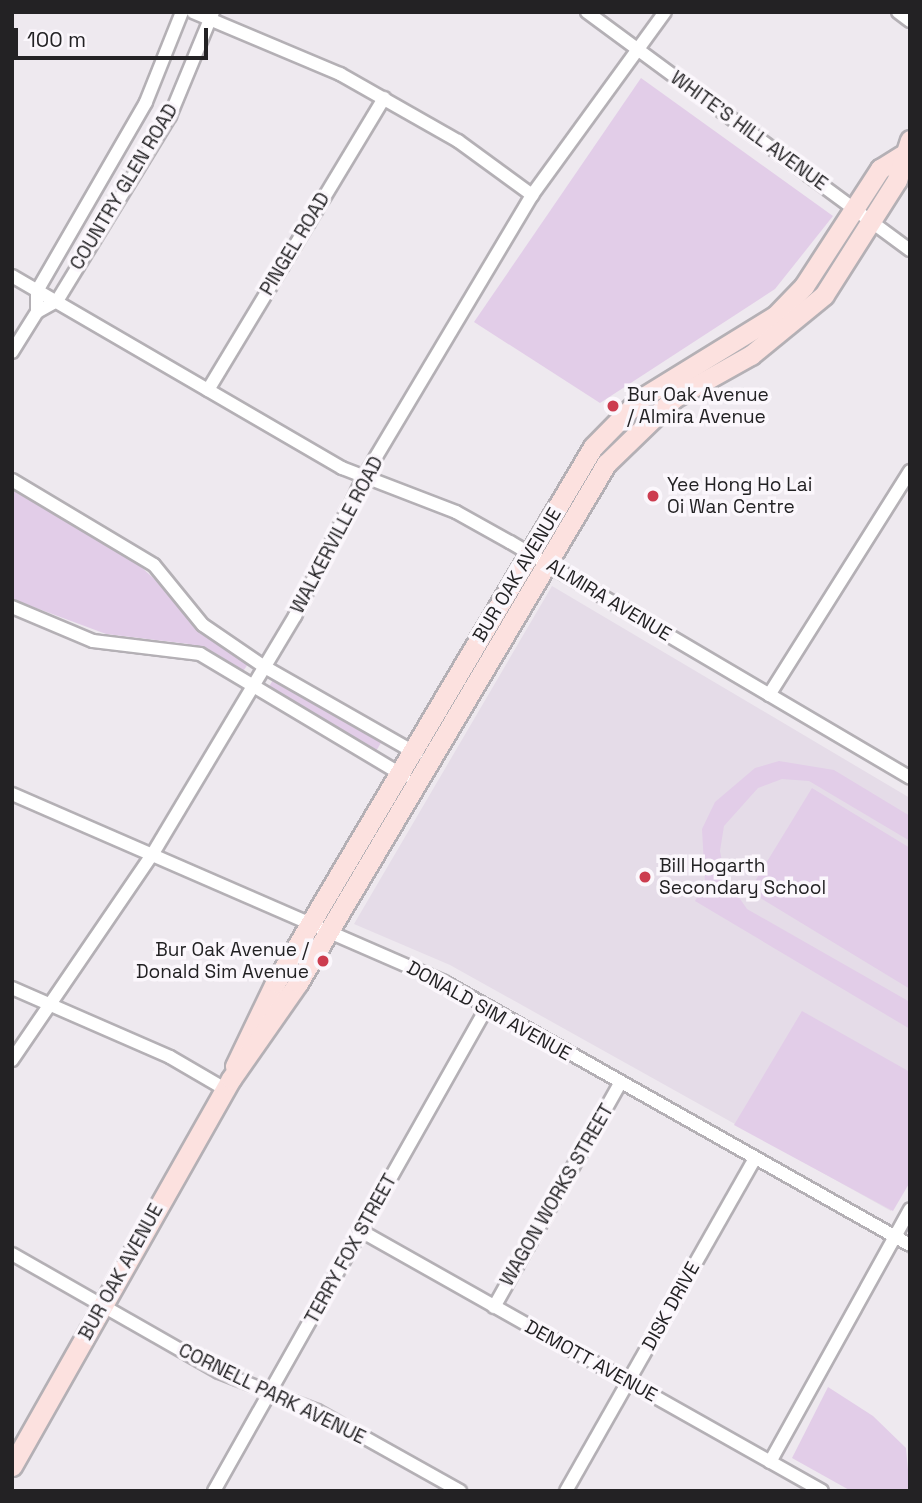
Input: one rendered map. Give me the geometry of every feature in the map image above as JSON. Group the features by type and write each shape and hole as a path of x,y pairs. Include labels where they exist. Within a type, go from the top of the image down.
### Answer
{"street":[{"name":"COUNTRY GLEN ROAD","path":"12,352 37,312 146,102 182,12"},
{"path":"194,12 212,16 384,98 532,195"},
{"name":"WHITE'S HILL AVENUE","path":"587,12 873,219 910,250"},
{"name":"WALKERVILLE ROAD","path":"12,1060 152,855 262,666 295,616 364,477 532,195 665,12"},
{"path":"898,12 910,21"},
{"name":"COUNTRY GLEN ROAD","path":"37,312 170,116 212,16"},
{"name":"PINGEL ROAD","path":"208,390 384,98"},
{"name":"BUR OAK AVENUE","path":"228,1084 243,1042 310,924 530,553 607,430 640,399 775,316 804,286 880,169 905,148"},
{"name":"BUR OAK AVENUE","path":"12,1466 228,1084 329,932 606,464 635,430 674,398 784,332 824,295 897,180 905,148"},
{"name":"ALMIRA AVENUE","path":"12,276 364,477 456,512 530,553 910,778"},
{"path":"769,695 910,471"},
{"path":"12,480 154,565 203,625 262,666 430,762"},
{"path":"12,607 93,641 200,654 416,784"},
{"name":"DONALD SIM AVENUE","path":"12,794 329,932 487,1007 910,1245"},
{"path":"12,988 228,1084"},
{"name":"TERRY FOX STREET","path":"214,1491 487,1007"},
{"name":"WAGON WORKS STREET","path":"494,1307 620,1083"},
{"name":"DISK DRIVE","path":"566,1491 755,1158"},
{"path":"770,1462 910,1209"},
{"name":"DEMOTT AVENUE","path":"361,1231 822,1491"},
{"name":"CORNELL PARK AVENUE","path":"12,1254 219,1373 325,1415 460,1491"}],"shaded area":[{"path":"641,78 833,216 775,289 600,403 474,322"},
{"path":"12,489 129,556 248,664 242,673 189,644 106,634 12,599"},
{"name":"Bill Hogarth Secondary School","path":"552,586 910,798 910,1180 891,1211 450,965 354,924"},
{"path":"274,678 382,740 376,752 268,689"},
{"path":"779,761 834,770 910,816 910,841 809,781 782,779 758,788 724,826 720,851 725,877 747,909 910,1002 910,1029 695,901 705,883 702,829 715,802 755,768"},
{"path":"812,788 910,848 910,989 749,891"},
{"path":"802,1011 910,1072 910,1182 893,1211 734,1125"},
{"path":"828,1387 873,1416 906,1448 910,1491 851,1491 792,1458"}],"place":[{"name":"Bur Oak Avenue / Almira Avenue","path":"613,406"},
{"name":"Yee Hong Ho Lai Oi Wan Centre","path":"653,496"},
{"name":"Bill Hogarth Secondary School","path":"645,877"},
{"name":"Bur Oak Avenue / Donald Sim Avenue","path":"323,961"}]}
